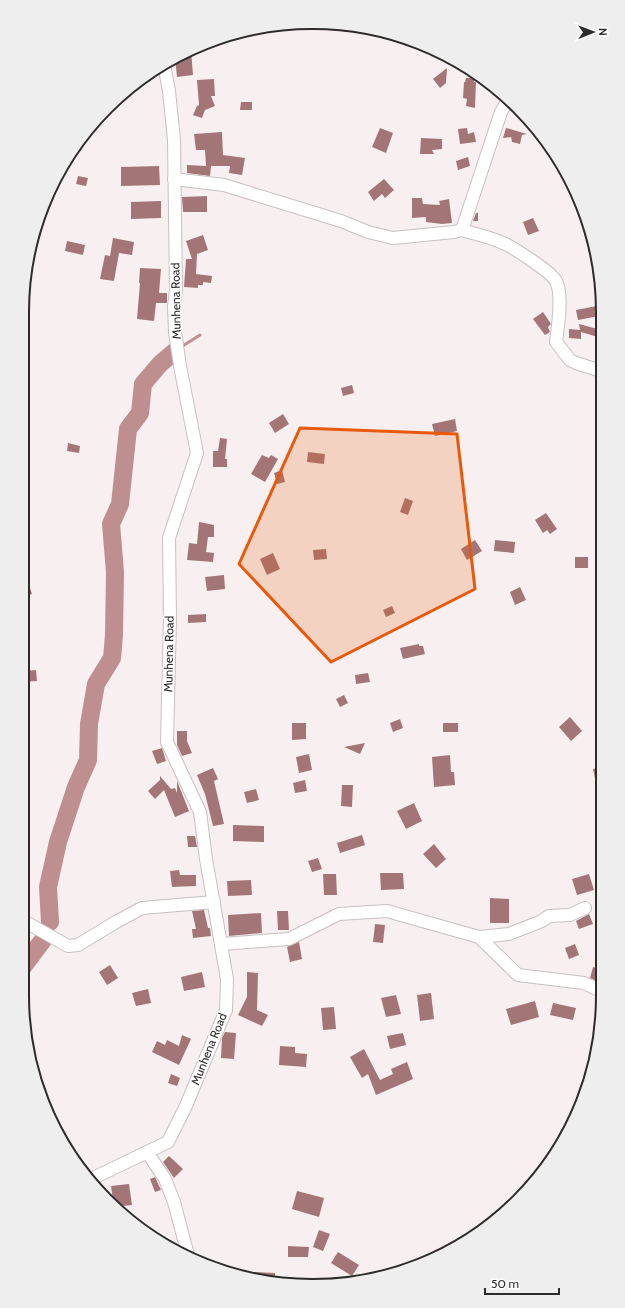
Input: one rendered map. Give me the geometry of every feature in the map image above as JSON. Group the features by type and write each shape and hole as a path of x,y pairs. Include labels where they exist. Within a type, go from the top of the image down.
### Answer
{"street":[{"name":"Munhena Road","path":"95,1177 168,1142 185,1108 226,1010 227,979 200,812 167,742 170,619 169,538 197,453 175,332 174,306 176,290 174,140 165,71"},
{"path":"462,230 501,112 505,105"},
{"path":"174,179 224,185 341,221 368,232 393,238 462,230 505,244 545,270 556,281 559,294 560,317 556,342 570,360 596,369"},
{"path":"29,924 68,946 78,946 116,922 142,908 214,902"},
{"path":"221,944 289,939 339,914 387,911 479,937 509,934 542,921 549,916 570,915 585,908"},
{"path":"479,937 518,975 584,983 596,989"},
{"path":"147,1152 165,1179 174,1202 187,1250"}],"highlighted area":[{"path":"300,428 457,434 475,589 331,662 239,564"}],"building":[{"path":"191,56 193,75 177,77 176,64"},
{"path":"447,68 446,83 440,88 433,79"},
{"path":"466,78 471,78 474,82 476,82 475,108 466,106 467,99 463,98"},
{"path":"214,79 215,96 211,96 215,106 205,110 202,118 193,115 197,106 199,105 197,80"},
{"path":"241,102 252,102 252,110 240,110"},
{"path":"380,128 393,133 386,153 372,147"},
{"path":"467,128 468,134 474,132 476,142 460,144 458,129"},
{"path":"506,128 527,134 522,135 520,144 512,142 511,137 503,138"},
{"path":"222,132 223,155 245,158 242,175 229,173 230,166 211,166 210,176 187,173 187,165 206,166 205,150 196,150 194,134"},
{"path":"421,138 442,139 442,149 432,150 434,154 420,154"},
{"path":"468,157 470,166 458,170 456,161"},
{"path":"159,166 160,185 121,186 121,167"},
{"path":"78,176 88,178 86,186 76,184"},
{"path":"384,179 394,190 385,198 382,194 374,201 368,192"},
{"path":"207,196 207,212 183,212 182,197"},
{"path":"412,198 422,198 423,204 440,205 439,201 449,199 452,223 442,224 426,222 426,217 412,218"},
{"path":"161,201 161,218 131,219 131,202"},
{"path":"476,213 478,213 478,221 473,221"},
{"path":"533,218 539,231 528,235 523,222"},
{"path":"203,235 208,250 197,254 196,274 212,276 211,283 203,282 203,285 198,285 198,288 184,287 186,259 192,259 186,241"},
{"path":"113,238 134,242 132,255 119,253 114,281 100,279 105,255 110,256"},
{"path":"67,241 85,245 83,255 65,251"},
{"path":"140,268 161,269 159,293 167,293 167,303 156,303 154,321 137,319"},
{"path":"596,306 596,317 578,320 576,310"},
{"path":"543,312 551,324 548,327 550,332 545,335 533,319"},
{"path":"579,324 596,329 596,336 581,332 581,339 569,338 569,329 580,330"},
{"path":"352,385 354,393 343,396 341,388"},
{"path":"283,414 289,424 275,433 269,423"},
{"path":"455,419 457,431 435,436 432,424"},
{"path":"220,438 227,439 225,459 227,459 227,467 213,467 213,451 218,451"},
{"path":"68,443 80,446 79,453 67,451"},
{"path":"308,452 325,454 324,464 307,462"},
{"path":"262,455 269,458 271,455 278,459 265,482 251,474"},
{"path":"282,470 285,482 277,484 274,473"},
{"path":"405,498 413,501 408,515 400,512"},
{"path":"546,513 557,529 550,534 547,530 543,533 535,520"},
{"path":"199,522 214,525 214,537 208,537 206,552 214,553 213,562 187,560 189,543 197,544"},
{"path":"475,540 482,551 467,560 461,549"},
{"path":"495,540 515,542 514,553 494,551"},
{"path":"326,549 327,559 314,560 313,550"},
{"path":"273,553 280,569 267,575 260,559"},
{"path":"575,557 588,557 588,568 575,568"},
{"path":"224,575 225,589 207,591 205,577"},
{"path":"29,585 32,594 29,595"},
{"path":"520,587 526,600 515,605 510,592"},
{"path":"392,606 395,613 386,617 383,610"},
{"path":"206,614 206,622 188,623 188,615"},
{"path":"419,644 419,646 423,646 425,654 403,659 400,648"},
{"path":"29,670 36,670 37,681 29,682"},
{"path":"368,673 370,682 356,684 355,675"},
{"path":"344,695 348,703 340,707 336,699"},
{"path":"570,717 582,731 571,741 559,727"},
{"path":"400,719 403,728 393,732 390,723"},
{"path":"292,723 306,723 306,739 292,740"},
{"path":"443,723 458,723 458,732 443,732"},
{"path":"177,731 187,731 187,741 192,753 182,756 177,745"},
{"path":"365,743 360,754 344,747"},
{"path":"162,748 166,761 157,764 152,751"},
{"path":"309,754 312,770 299,773 296,757"},
{"path":"450,755 451,772 454,772 455,785 434,787 432,757"},
{"path":"213,768 218,779 214,781 224,824 213,826 205,794 197,775"},
{"path":"596,768 596,783 593,769"},
{"path":"160,776 171,789 175,788 177,793 177,781 189,811 175,817 164,790 155,799 148,791 160,780"},
{"path":"305,780 307,791 295,793 293,783"},
{"path":"342,785 353,785 352,807 341,806"},
{"path":"256,789 259,800 247,803 244,792"},
{"path":"414,803 422,821 406,829 397,811"},
{"path":"233,825 264,826 264,842 233,841"},
{"path":"362,835 365,845 340,853 337,843"},
{"path":"187,836 195,836 197,847 188,847"},
{"path":"434,844 446,859 436,868 423,854"},
{"path":"318,858 322,869 312,872 308,861"},
{"path":"179,870 180,875 196,875 196,886 172,887 170,871"},
{"path":"380,873 403,873 404,889 381,890"},
{"path":"323,874 336,874 337,895 324,895"},
{"path":"589,874 594,890 577,895 572,879"},
{"path":"251,880 252,895 228,896 227,881"},
{"path":"490,898 509,899 509,923 490,923"},
{"path":"204,910 211,936 193,938 192,929 196,929 192,911"},
{"path":"277,911 288,911 289,930 278,930"},
{"path":"261,913 262,933 229,936 228,915"},
{"path":"589,914 593,924 579,929 576,921"},
{"path":"375,924 385,925 383,943 373,942"},
{"path":"299,942 302,959 290,962 287,947"},
{"path":"575,944 579,955 569,959 565,948"},
{"path":"110,965 118,978 107,985 99,972"},
{"path":"593,967 596,968 596,981 590,978"},
{"path":"202,972 205,987 184,991 181,977"},
{"path":"247,972 258,973 257,1010 268,1015 262,1026 238,1015 247,997"},
{"path":"148,989 151,1003 136,1006 132,993"},
{"path":"431,993 434,1019 420,1021 417,995"},
{"path":"396,995 401,1014 386,1017 381,998"},
{"path":"535,1001 539,1017 511,1025 506,1009"},
{"path":"553,1003 576,1008 573,1020 550,1015"},
{"path":"334,1007 336,1029 323,1030 321,1008"},
{"path":"225,1032 236,1033 234,1059 221,1058 222,1038"},
{"path":"403,1033 406,1045 390,1049 387,1036"},
{"path":"182,1035 191,1039 179,1065 152,1052 157,1041 165,1045 167,1040 179,1046"},
{"path":"280,1046 295,1047 295,1053 307,1054 306,1067 279,1065"},
{"path":"364,1049 380,1080 393,1074 391,1069 407,1062 413,1079 376,1095 368,1074 362,1078 350,1057"},
{"path":"171,1074 180,1078 177,1086 168,1083"},
{"path":"169,1156 183,1169 174,1178 163,1162"},
{"path":"155,1177 161,1190 155,1192 150,1179"},
{"path":"129,1184 132,1205 123,1206 112,1196 111,1186"},
{"path":"297,1191 324,1198 319,1217 292,1209"},
{"path":"319,1230 330,1234 323,1251 313,1247"},
{"path":"288,1246 309,1247 308,1257 288,1257"},
{"path":"338,1252 359,1265 352,1276 331,1263"},
{"path":"252,1273 275,1273 275,1277 257,1274"}],"waterway":[{"path":"181,347 200,335"},
{"path":"50,922 48,887 58,842 76,787 88,760 89,724 96,684 112,658 115,572 111,524 120,504 128,429 140,413 143,384 160,364 174,352"},
{"path":"29,959 43,940"}]}
